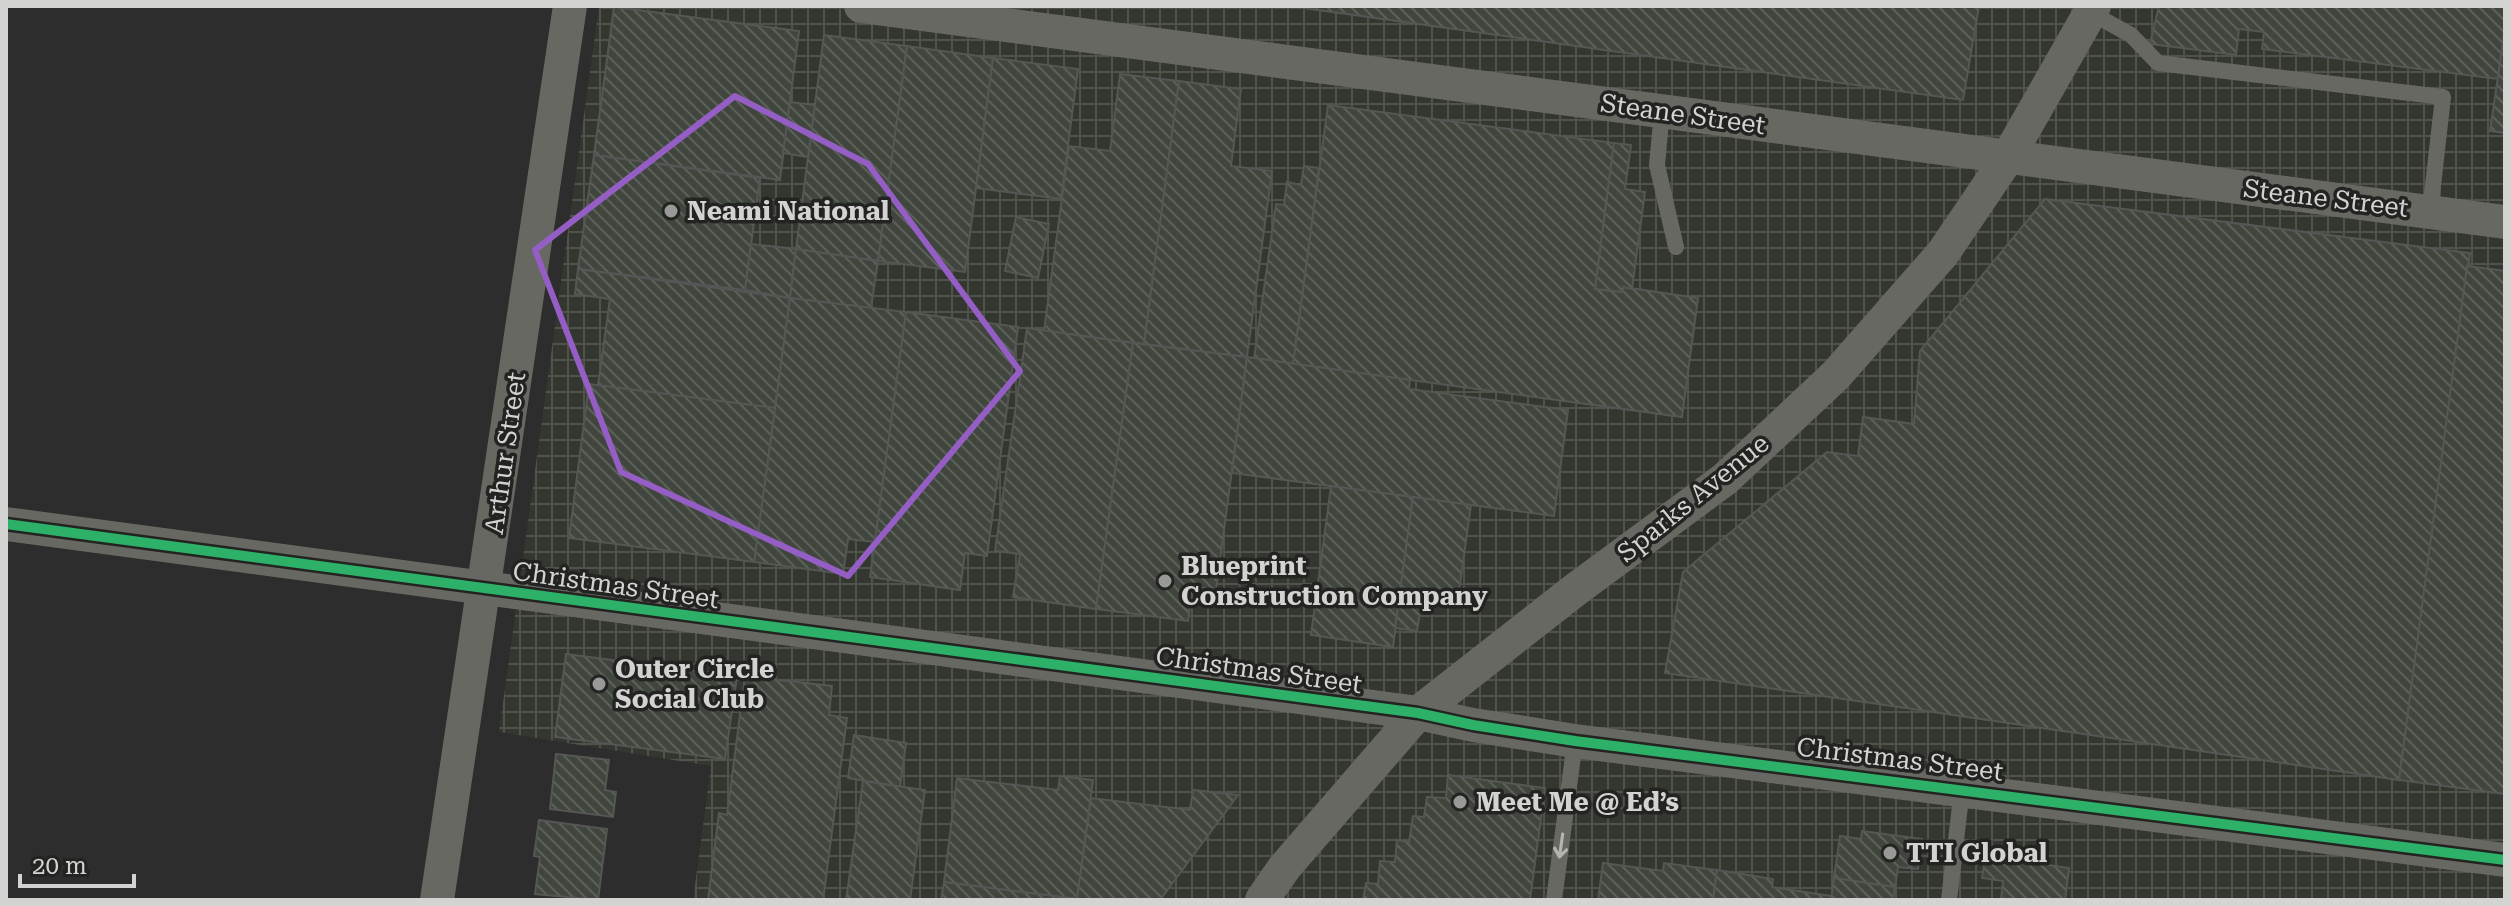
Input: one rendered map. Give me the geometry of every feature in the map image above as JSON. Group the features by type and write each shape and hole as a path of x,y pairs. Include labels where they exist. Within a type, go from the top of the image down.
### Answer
{"street":[{"name":"Arthur Street","path":"437,900 570,6"},
{"name":"Steane Street","path":"861,6 2505,222"},
{"name":"Sparks Avenue","path":"1262,900 1284,868 1418,713 1575,590 1725,479 1825,385 1943,253 2008,157 2092,10"},
{"name":"Christmas Street","path":"6,524 1418,713 1575,741 2505,860"}],"lane":[{"path":"2092,10 2131,35 2158,63 2443,97 2430,212"},
{"path":"1662,111 1657,165 1676,247"},
{"path":"1554,900 1575,741"},
{"path":"1949,900 1962,789"}],"highlighted area":[{"path":"735,96 868,164 1020,371 848,576 621,472 535,250"}],"shaded area":[{"path":"599,6 2505,6 2505,900 693,900 711,766 499,732"}],"building":[{"path":"1289,6 1979,6 1963,100"},
{"path":"2159,6 2505,6 2498,79 2262,49 2264,32 2239,29 2236,55 2150,44"},
{"path":"614,7 799,31 780,180 594,155"},
{"path":"2505,29 2505,133 2490,131"},
{"path":"824,35 907,46 878,261 796,249"},
{"path":"907,46 993,58 965,272 878,261"},
{"path":"993,58 1078,69 1061,199 976,188"},
{"path":"1120,74 1179,81 1144,344 1044,331 1069,146 1110,151"},
{"path":"1179,81 1241,89 1231,166 1272,171 1247,357 1144,344"},
{"path":"790,102 815,105 808,157 783,153"},
{"path":"1328,105 1614,143 1595,289 1623,292 1623,287 1698,298 1682,417 1293,364"},
{"path":"1614,143 1631,145 1625,189 1645,192 1632,289 1623,287 1623,292 1595,289"},
{"name":"Neami National","path":"594,155 760,178 745,290 578,269"},
{"path":"1304,166 1319,168 1293,364 1254,359 1276,204 1284,205 1287,182 1301,185"},
{"path":"2045,199 2470,253 2399,780 1665,673 1683,572 1827,452 1858,456 1863,417 1914,424 1920,351"},
{"path":"1016,217 1049,224 1038,278 1005,271"},
{"path":"751,244 796,249 790,298 745,290"},
{"path":"796,249 878,261 871,308 790,298"},
{"path":"2467,266 2505,271 2505,794 2399,780"},
{"path":"578,269 790,298 775,408 598,386 610,299 575,294"},
{"path":"790,298 906,312 875,542 848,539 843,574 754,562"},
{"path":"906,312 1018,327 987,556 965,553 960,590 870,577"},
{"path":"1027,328 1133,343 1096,609 1013,597 1020,554 995,551"},
{"path":"1133,343 1247,357 1216,590 1193,586 1188,621 1096,609"},
{"path":"1247,357 1410,380 1409,389 1568,410 1554,516 1232,473"},
{"path":"589,384 775,408 754,562 569,538"},
{"path":"1331,486 1413,497 1393,647 1311,635"},
{"path":"1413,497 1471,505 1458,598 1423,593 1417,631 1395,628"},
{"path":"566,654 737,676 725,759 555,737"},
{"path":"745,676 832,686 829,715 847,718 823,900 708,900 719,813 727,815"},
{"path":"854,735 906,743 900,787 848,778"},
{"path":"556,754 609,760 605,790 616,792 613,817 550,809"},
{"path":"1448,775 1545,788 1530,900 1363,900 1366,883 1378,884 1380,861 1395,862 1397,840 1409,842 1413,816 1424,817 1427,797 1446,798"},
{"path":"1060,776 1093,780 1077,899 944,882 957,778 1058,790"},
{"path":"863,781 925,790 910,900 846,900"},
{"path":"1193,790 1238,795 1160,900 1077,899 1091,798 1190,810"},
{"path":"539,820 607,829 598,900 535,894 540,857 534,856"},
{"path":"1862,831 1922,839 1918,869 1898,867 1895,887 1834,878 1840,836 1861,839"},
{"path":"1987,847 2049,855 2048,865 2069,868 2065,900 2001,900 2003,881 1982,878"},
{"path":"1603,863 1663,871 1664,863 1717,870 1713,900 1598,900"},
{"path":"1717,870 1773,879 1772,887 1832,896 1831,900 1713,900"},
{"path":"1834,878 1895,887 1893,900 1831,900"},
{"path":"944,882 1077,899 1077,900 941,900"}],"cycle path":[{"path":"6,524 1418,713 1575,741 2505,860"}],"place":[{"name":"Neami National","path":"671,211"},
{"name":"Blueprint Construction Company","path":"1165,581"},
{"name":"Outer Circle Social Club","path":"599,684"},
{"name":"Meet Me @ Ed’s","path":"1460,802"},
{"name":"TTI Global","path":"1890,853"}]}
